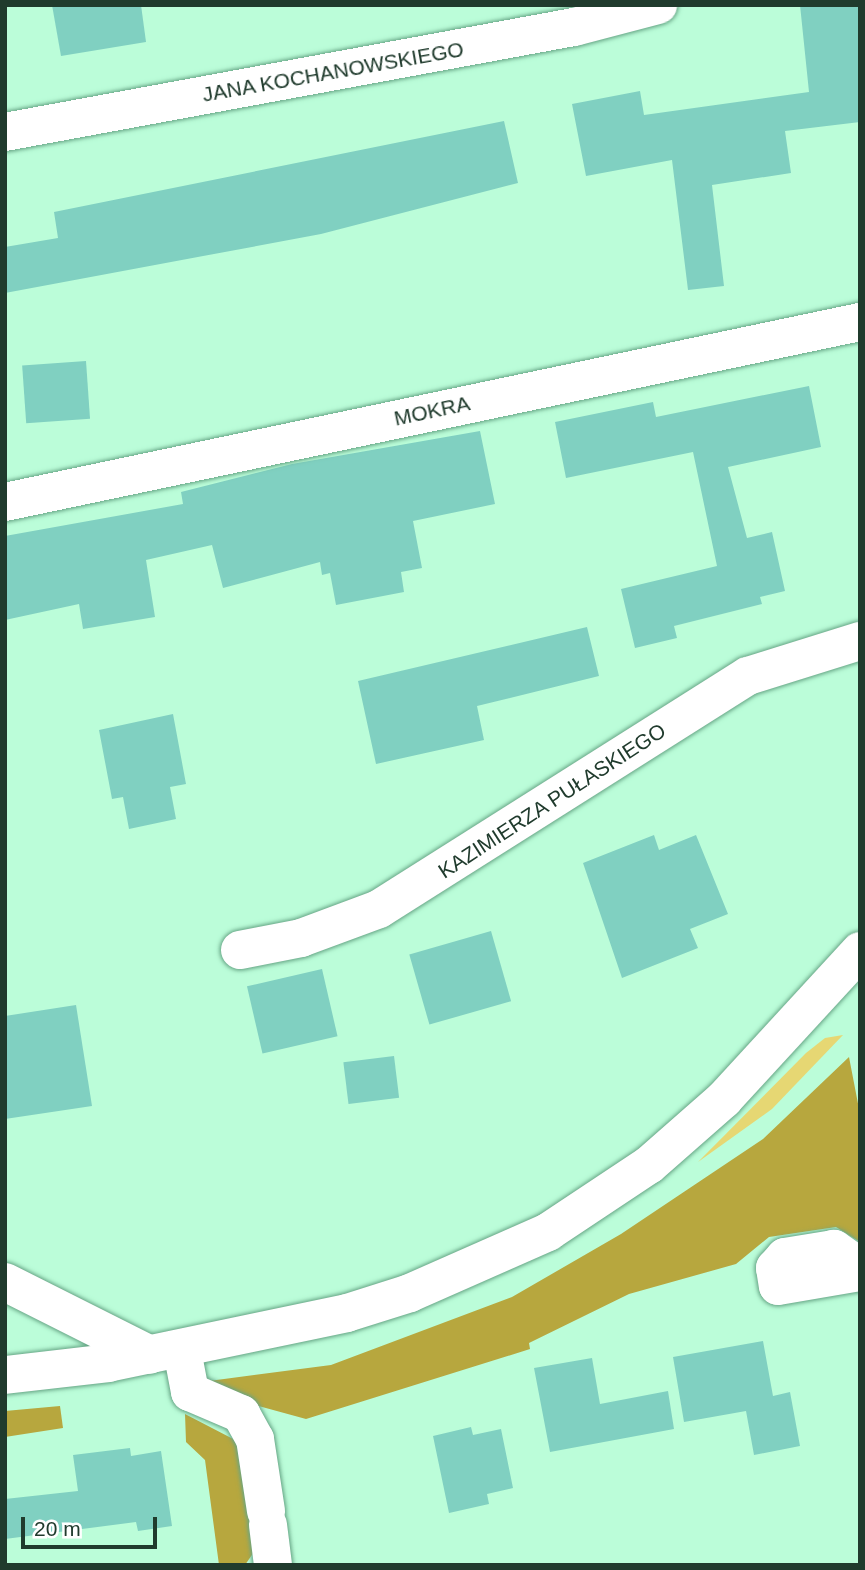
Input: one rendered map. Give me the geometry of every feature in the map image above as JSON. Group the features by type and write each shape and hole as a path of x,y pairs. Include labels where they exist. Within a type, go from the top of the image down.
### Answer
{"street":[{"name":"JANA KOCHANOWSKIEGO","path":"5,132 560,30 658,5"},
{"name":"MOKRA","path":"5,502 860,322"},
{"name":"KAZIMIERZA PUŁASKIEGO","path":"240,950 301,938 379,909 748,676 860,641"},
{"path":"5,1375 61,1369 283,1330 410,1293 548,1232 616,1190 685,1133 854,972"},
{"path":"5,1282 72,1317 166,1352 190,1392 240,1414 255,1439 273,1565"},
{"path":"61,1369 75,1344 72,1317"}],"shaded area":[{"path":"843,1035 772,1109 698,1162 806,1053 825,1038"},
{"path":"849,1057 860,1114 860,1242 836,1227 769,1237 736,1264 629,1294 529,1343 530,1349 306,1419 219,1395 209,1381 331,1365 512,1297 621,1234 763,1139"},
{"path":"60,1406 63,1428 5,1437 5,1411"},
{"path":"185,1414 237,1441 256,1549 245,1565 219,1565 205,1460 186,1442"}],"building":[{"path":"52,5 141,5 146,42 61,56"},
{"path":"800,5 860,5 860,122 785,131 791,173 712,185 724,286 688,290 672,160 586,176 572,104 640,91 644,115 809,92"},
{"path":"504,121 518,183 321,234 5,293 5,247 58,238 54,212"},
{"path":"86,361 90,419 26,423 22,365"},
{"path":"809,386 821,447 728,467 747,538 772,532 785,591 760,597 762,604 674,626 677,638 635,648 621,589 717,566 693,452 566,478 555,422 653,402 656,417"},
{"path":"480,431 495,504 413,521 422,568 401,572 404,592 336,605 330,573 322,575 320,562 223,588 212,545 146,560 155,617 83,629 79,604 5,620 5,536 183,504 181,492 292,464"},
{"path":"587,627 599,676 477,706 484,740 376,764 358,681"},
{"path":"173,714 186,784 170,787 176,819 129,829 123,797 112,799 99,730"},
{"path":"654,835 659,850 696,835 728,914 690,929 698,948 622,978 583,863"},
{"path":"491,931 511,1001 429,1025 409,954"},
{"path":"322,969 338,1036 262,1054 247,986"},
{"path":"76,1005 92,1106 5,1119 5,1016"},
{"path":"394,1056 399,1098 348,1104 343,1062"},
{"path":"763,1341 773,1396 790,1392 800,1446 754,1455 746,1411 684,1422 673,1357"},
{"path":"592,1358 600,1404 668,1391 674,1429 550,1452 534,1368"},
{"path":"471,1427 473,1435 501,1429 513,1488 487,1494 489,1504 449,1513 433,1436"},
{"path":"130,1448 131,1456 161,1451 172,1526 138,1531 136,1522 5,1539 5,1499 78,1491 73,1455"}]}
